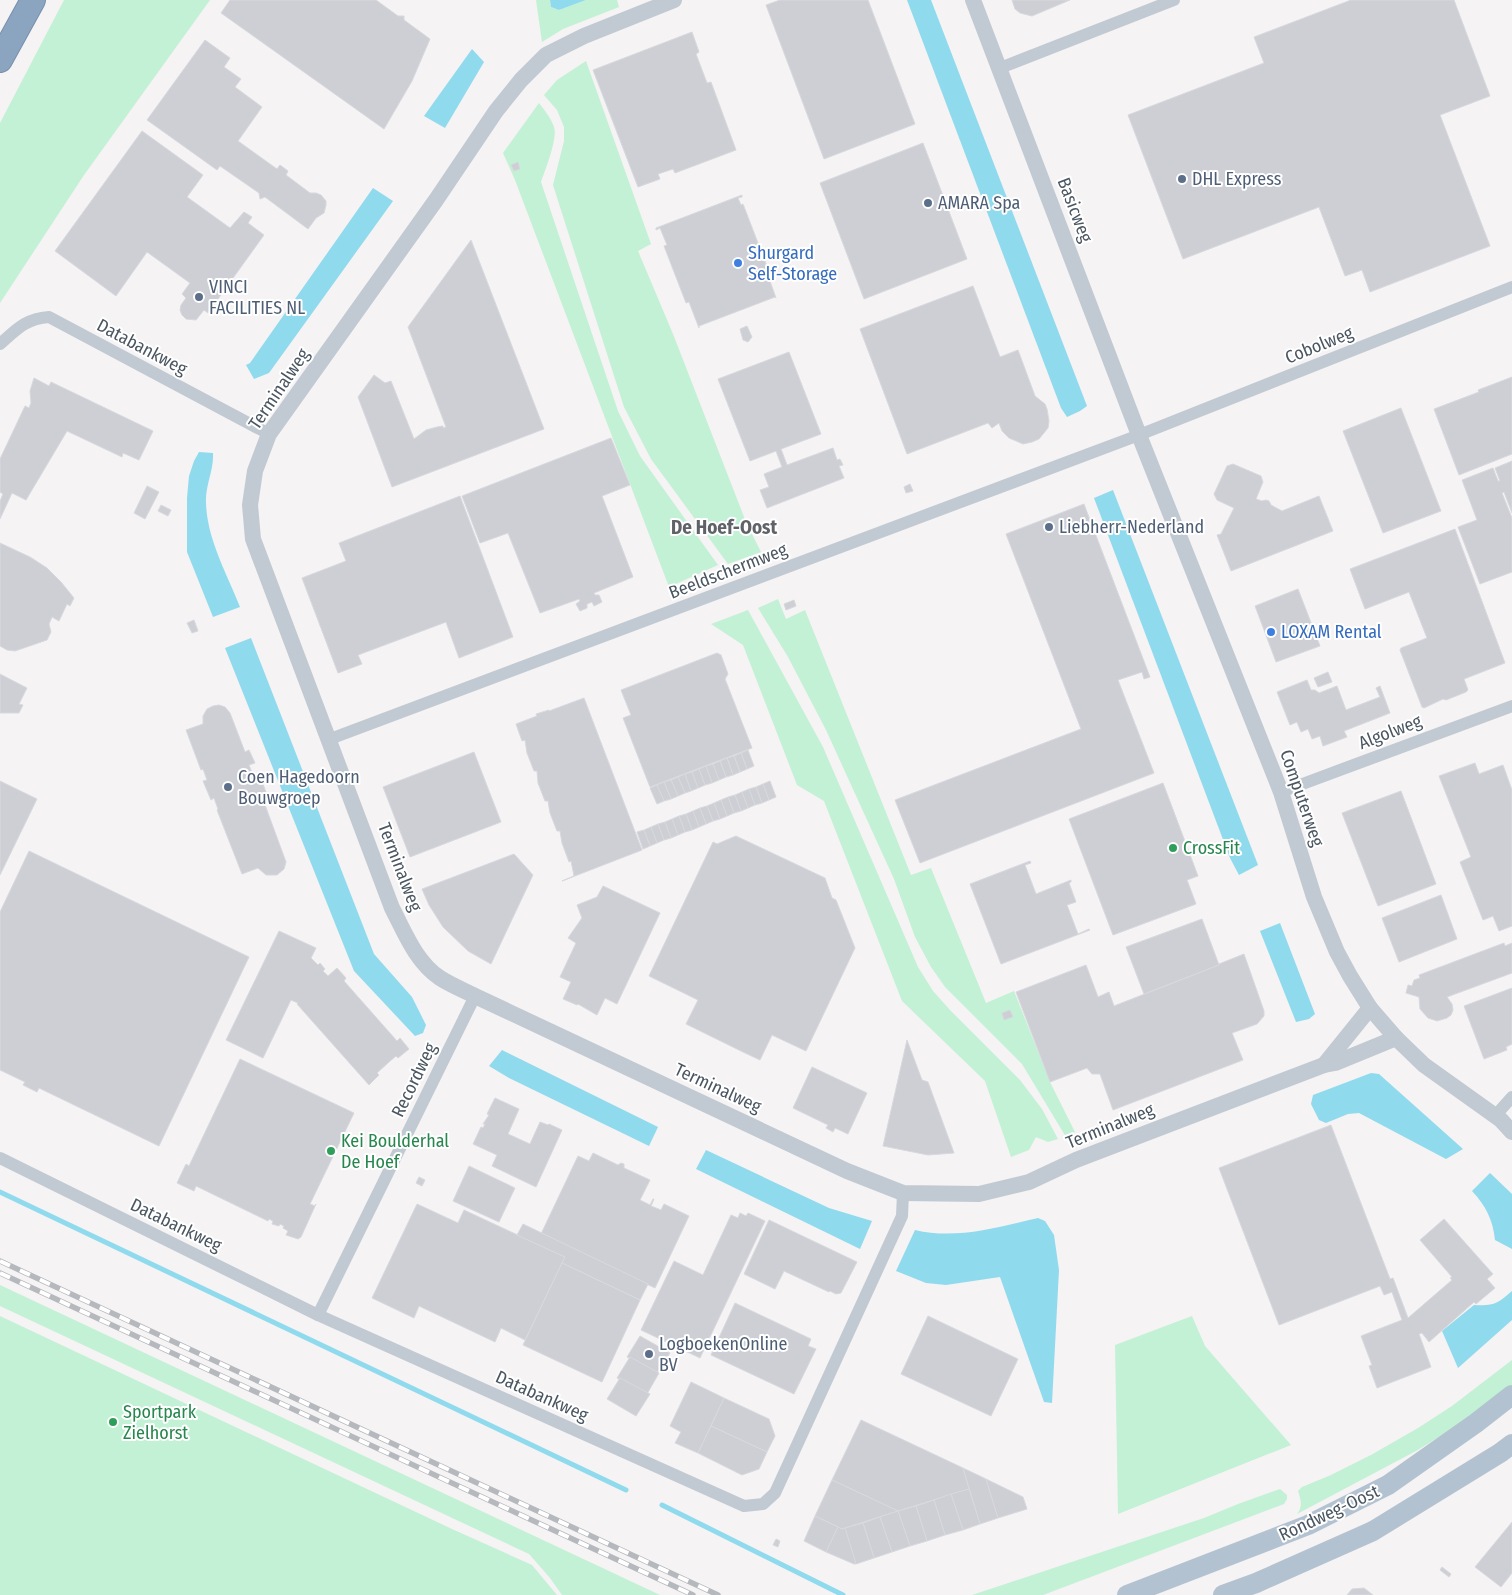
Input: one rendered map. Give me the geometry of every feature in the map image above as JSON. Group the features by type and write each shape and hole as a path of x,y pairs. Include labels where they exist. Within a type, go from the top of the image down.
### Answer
{"highway":[{"path":"0,60 33,0"}],"main road":[{"name":"Rondweg-Oost","path":"1127,1595 1308,1525 1388,1486 1512,1395"},
{"name":"Rondweg-Oost","path":"1223,1595 1256,1583 1373,1531 1512,1444"}],"street":[{"name":"Terminalweg","path":"674,0 584,36 546,56 521,80 496,111 436,200 269,434 255,471 250,505 253,539 330,739 392,908 406,937 422,962 440,978 475,996 847,1171 903,1193 979,1194 1029,1182 1076,1160 1324,1065 1335,1063 1396,1038"},
{"name":"Basicweg","path":"973,0 1139,435"},
{"path":"1000,68 1174,0"},
{"name":"Cobolweg","path":"1139,435 1512,287"},
{"name":"Databankweg","path":"0,344 20,326 34,318 48,317 269,434"},
{"name":"Beeldschermweg","path":"330,739 1139,435"},
{"name":"Computerweg","path":"1139,435 1281,792 1314,896 1337,952 1370,1008 1396,1038 1424,1065 1505,1124"},
{"name":"Algolweg","path":"1281,792 1512,706"},
{"name":"Recordweg","path":"318,1314 475,996"},
{"path":"1324,1065 1370,1008"},
{"path":"1505,1124 1512,1097"},
{"name":"Databankweg","path":"0,1158 318,1314 744,1506 763,1504 775,1493 902,1216 903,1193"}],"green space":[{"path":"64,0 210,0 84,175 0,303 0,123"},
{"path":"536,0 550,0 551,7 559,10 586,0 617,0 619,7 563,29 542,42"},
{"path":"586,61 651,244 638,251 673,334 746,522 761,552 728,564 651,459 624,407 553,185 564,141 564,127 557,110 544,95 557,80"},
{"path":"539,103 548,115 555,132 541,182 618,411 640,456 718,565 669,587 515,180 503,153"},
{"path":"778,599 786,619 805,610 911,875 931,868 986,1003 1014,991 1050,1082 1075,1132 1066,1137 1022,1064 945,987 931,967 915,937 894,879 826,730 788,657 758,608"},
{"path":"748,610 823,747 918,967 933,991 950,1010 1020,1080 1042,1109 1058,1139 1048,1142 1036,1137 1029,1150 1011,1157 985,1081 902,1001 824,801 797,785 743,645 711,624"},
{"path":"0,1285 660,1595 562,1595 529,1554 0,1306"},
{"name":"Sportpark Zielhorst","path":"0,1316 532,1565 557,1595 0,1595"},
{"path":"1192,1316 1205,1346 1291,1445 1118,1514 1115,1345"},
{"path":"1512,1360 1512,1385 1472,1417 1416,1451 1297,1514 1301,1503 1298,1491 1302,1487 1371,1455 1418,1428 1452,1406"},
{"path":"1280,1489 1287,1495 1284,1504 1043,1595 972,1595 1204,1518"}],"water":[{"path":"550,0 586,0 559,10 551,7"},
{"path":"907,0 931,0 1087,406 1067,417 1061,408"},
{"path":"472,49 484,62 445,128 424,116"},
{"path":"373,188 393,201 269,373 254,379 246,365 250,363"},
{"path":"199,452 213,453 206,497 207,516 218,556 240,607 213,617 187,552 189,476"},
{"path":"1113,490 1258,865 1239,875 1230,858 1094,498"},
{"path":"251,638 374,954 412,997 426,1025 423,1033 415,1036 354,971 225,648"},
{"path":"1280,923 1315,1014 1309,1019 1296,1022 1260,931"},
{"path":"502,1050 658,1127 649,1146 509,1078 489,1066"},
{"path":"1371,1073 1379,1074 1463,1149 1446,1159 1359,1113 1348,1114 1326,1123 1319,1120 1311,1104 1313,1095"},
{"path":"706,1150 829,1208 872,1221 860,1249 696,1169"},
{"path":"1490,1173 1512,1194 1512,1249 1495,1240 1493,1226 1488,1214 1472,1191"},
{"path":"1038,1218 1045,1221 1054,1235 1059,1270 1052,1403 1044,1402 1000,1277 946,1285 926,1283 896,1271 915,1230 930,1233 962,1233"},
{"path":"1512,1291 1512,1320 1458,1368 1442,1331 1474,1305 1495,1303"}],"building":[{"path":"230,0 376,0 398,16 404,16 404,20 430,39 412,81 384,129 221,13"},
{"path":"780,0 868,0 915,124 824,159 766,5"},
{"path":"1012,0 1070,0 1032,16 1020,13 1015,9"},
{"path":"1351,0 1454,0 1490,96 1440,115 1490,246 1370,292 1362,270 1345,276 1319,207 1183,259 1128,115 1264,63 1254,37"},
{"path":"692,32 699,52 696,54 707,83 711,82 736,150 675,173 673,169 658,174 660,179 638,187 593,70"},
{"path":"205,40 230,58 224,67 241,79 235,87 262,107 238,141 277,169 280,165 288,171 286,175 310,193 321,195 326,201 324,213 316,218 308,229 265,197 260,199 259,193 220,166 217,170 147,120"},
{"path":"142,131 203,175 187,197 230,228 244,212 252,217 248,223 264,235 208,313 204,310 196,320 186,319 180,310 186,298 182,294 190,283 147,252 116,296 55,251"},
{"path":"923,143 967,259 864,299 820,183"},
{"path":"518,162 520,169 514,171 511,165"},
{"path":"742,195 742,197 738,198 741,205 743,204 768,269 766,270 776,298 699,326 699,328 689,302 686,303 664,246 667,245 660,228 656,230 656,228"},
{"path":"471,240 544,429 392,487 358,397 374,375 385,383 391,381 414,439 426,430 446,427 408,327"},
{"path":"973,286 1000,357 1018,350 1035,396 1045,404 1047,409 1048,428 1039,439 1023,444 1009,438 1002,431 999,423 992,428 988,423 907,454 860,329"},
{"path":"747,326 752,337 748,342 743,340 740,329"},
{"path":"789,352 821,434 781,449 787,465 833,448 837,460 840,459 843,465 839,466 844,478 767,508 760,490 769,487 764,474 782,467 776,451 750,461 718,379"},
{"path":"1512,377 1512,454 1459,475 1434,409"},
{"path":"34,378 49,386 51,382 153,431 139,460 123,453 122,457 67,431 26,500 12,493 0,519 0,501 3,494 0,492 0,459 25,406 29,408 31,403 30,391"},
{"path":"1401,408 1441,511 1383,533 1343,431"},
{"path":"611,438 630,485 602,496 633,577 594,593 599,595 602,602 594,606 592,602 587,604 587,608 580,611 576,604 580,601 579,599 540,613 508,533 480,543 462,496"},
{"path":"1512,461 1512,513 1504,492 1502,493 1512,518 1512,572 1480,584 1458,527 1477,520 1462,480 1493,468 1498,481 1500,481 1495,468"},
{"path":"1233,464 1261,476 1263,482 1256,499 1269,501 1271,505 1282,511 1319,496 1333,531 1231,571 1217,535 1221,534 1234,508 1217,500 1214,494 1227,466"},
{"path":"910,484 913,491 906,493 904,487"},
{"path":"147,486 159,492 145,519 134,513"},
{"path":"460,496 513,637 459,658 446,622 358,655 362,664 338,673 302,578 346,561 339,543"},
{"path":"1084,504 1150,677 1144,679 1142,672 1118,680 1154,773 920,863 895,800 1081,729 1006,534"},
{"path":"161,505 171,510 168,516 158,511"},
{"path":"1455,529 1505,663 1464,679 1468,690 1466,692 1446,700 1443,699 1424,708 1400,650 1427,638 1409,592 1365,609 1350,569"},
{"path":"0,543 30,557 47,568 74,598 70,606 67,604 59,621 52,617 49,624 51,632 47,640 15,651 7,650 0,646"},
{"path":"1298,589 1320,646 1276,662 1255,606"},
{"path":"794,600 796,606 786,610 784,604"},
{"path":"194,620 198,631 192,633 187,623"},
{"path":"717,653 721,655 728,674 725,679 752,748 650,787 623,718 631,715 621,690"},
{"path":"1328,672 1332,682 1318,687 1314,678"},
{"path":"0,674 27,688 19,704 23,705 19,713 0,713"},
{"path":"1307,680 1311,690 1319,693 1337,686 1346,710 1380,697 1376,688 1380,686 1390,713 1344,731 1347,737 1323,746 1320,736 1312,739 1308,729 1301,732 1297,722 1290,725 1277,692"},
{"path":"584,698 642,850 562,881 574,876 571,861 569,862 560,831 557,831 550,813 548,801 545,801 538,783 537,771 534,771 527,753 525,740 522,741 516,724 537,716 536,714"},
{"path":"219,705 225,707 230,713 245,752 249,750 255,763 249,765 255,781 261,779 266,792 261,794 286,862 284,869 277,875 266,875 258,868 242,874 214,798 211,800 203,781 207,780 203,769 201,770 186,730 203,724 203,716 207,709"},
{"path":"748,750 754,766 747,769 741,753"},
{"path":"474,752 501,822 410,857 383,787"},
{"path":"741,753 747,769 740,772 734,756"},
{"path":"734,756 740,772 733,775 727,758"},
{"path":"727,758 733,775 726,777 720,761"},
{"path":"720,761 726,777 719,780 713,764"},
{"path":"1475,763 1479,774 1503,765 1512,790 1512,926 1499,931 1493,916 1483,920 1460,862 1471,857 1439,776"},
{"path":"713,764 719,780 712,783 706,766"},
{"path":"706,766 712,783 705,785 699,769"},
{"path":"699,769 705,785 698,788 692,772"},
{"path":"692,772 698,788 691,791 685,774"},
{"path":"685,774 691,791 685,793 678,777"},
{"path":"678,777 685,793 678,796 671,780"},
{"path":"671,780 678,796 671,799 664,782"},
{"path":"0,781 37,799 0,875"},
{"path":"770,781 776,797 769,800 763,784"},
{"path":"664,782 671,799 664,801 657,785"},
{"path":"1163,783 1198,876 1187,880 1196,904 1113,935 1069,819"},
{"path":"763,784 769,800 762,803 756,787"},
{"path":"657,785 664,801 657,804 650,788"},
{"path":"756,787 762,803 755,805 749,789"},
{"path":"749,789 755,805 748,808 742,792"},
{"path":"1401,791 1436,884 1378,906 1342,813"},
{"path":"742,792 748,808 741,811 735,795"},
{"path":"735,795 741,811 734,813 728,797"},
{"path":"728,797 734,813 727,816 721,800"},
{"path":"721,800 727,816 720,819 714,803"},
{"path":"714,803 720,819 713,821 707,806"},
{"path":"707,806 713,821 706,824 700,808"},
{"path":"700,808 706,824 699,827 693,811"},
{"path":"693,811 699,827 692,830 686,814"},
{"path":"686,814 692,830 685,832 679,816"},
{"path":"679,816 685,832 678,835 672,819"},
{"path":"672,819 678,835 671,838 665,822"},
{"path":"665,822 671,838 664,840 658,824"},
{"path":"658,824 664,840 657,843 651,827"},
{"path":"651,827 657,843 650,846 644,830"},
{"path":"644,830 650,846 643,849 637,832"},
{"path":"736,836 825,878 855,948 806,1051 772,1035 760,1060 743,1052 686,1024 698,1000 649,976 713,842 717,844"},
{"path":"29,851 249,957 159,1146 39,1088 37,1092 23,1085 25,1082 0,1070 0,912"},
{"path":"514,854 533,875 491,964 468,951 443,927 429,905 422,889"},
{"path":"1030,861 1031,863 1025,865 1036,894 1071,880 1069,883 1076,902 1067,905 1078,934 1090,930 1001,964 970,884"},
{"path":"603,886 660,913 617,1004 605,998 597,1015 578,1004 563,999 571,982 560,977 576,943 568,938 582,918 577,905 597,897"},
{"path":"1441,895 1457,939 1399,962 1382,918"},
{"path":"1202,919 1219,965 1144,994 1126,947"},
{"path":"279,931 316,948 311,958 318,965 320,963 325,969 323,971 328,976 337,968 346,978 344,981 397,1041 400,1038 409,1049 398,1058 396,1056 389,1062 377,1073 379,1075 369,1085 298,1003 291,1000 263,1058 226,1040"},
{"path":"1504,943 1505,946 1512,943 1512,973 1447,997 1452,1004 1453,1010 1447,1018 1437,1021 1428,1018 1420,1009 1419,997 1406,993 1408,985 1412,986 1414,980 1420,978 1419,975"},
{"path":"1244,954 1264,1011 1264,1016 1257,1024 1232,1033 1243,1060 1113,1110 1100,1074 1092,1074 1087,1068 1050,1082 1016,992 1086,965 1098,997 1109,992 1114,1006"},
{"path":"1512,988 1512,1044 1506,1047 1507,1050 1484,1059 1464,1006"},
{"path":"1010,1010 1013,1017 1004,1020 1002,1013"},
{"path":"907,1040 922,1080 928,1082 954,1153 928,1155 883,1146"},
{"path":"240,1059 354,1113 310,1204 315,1206 316,1204 301,1237 298,1239 286,1235 288,1231 280,1224 279,1226 272,1224 273,1221 269,1219 268,1221 196,1186 194,1191 177,1183 186,1164 189,1166"},
{"path":"812,1067 867,1093 848,1134 835,1128 833,1132 826,1128 828,1125 793,1108"},
{"path":"495,1098 519,1109 508,1134 530,1144 540,1122 562,1130 536,1187 492,1166 497,1155 473,1144 481,1127 483,1128 485,1124 483,1124 489,1115 487,1114"},
{"path":"1331,1125 1390,1279 1393,1278 1408,1318 1452,1280 1450,1278 1452,1277 1420,1240 1444,1219 1493,1274 1487,1279 1495,1288 1476,1304 1474,1302 1429,1342 1422,1333 1419,1334 1431,1367 1377,1388 1369,1366 1372,1365 1361,1336 1402,1320 1392,1292 1384,1295 1380,1286 1279,1325 1219,1168"},
{"path":"593,1153 618,1165 624,1164 624,1168 650,1180 640,1200 650,1205 654,1199 651,1206 661,1210 664,1204 689,1216 655,1288 541,1234 578,1156 589,1161"},
{"path":"469,1166 515,1188 499,1222 453,1201"},
{"path":"419,1177 425,1180 422,1186 416,1183"},
{"path":"417,1204 458,1223 464,1210 565,1257 525,1340 501,1328 495,1342 419,1306 414,1318 372,1298"},
{"path":"740,1213 746,1216 748,1213 765,1221 700,1358 641,1330 674,1261 703,1275 731,1215 738,1218"},
{"path":"769,1220 857,1262 841,1293 829,1292 784,1271 775,1289 744,1274"},
{"path":"523,1224 648,1284 640,1300 562,1263 565,1257 517,1235"},
{"path":"562,1263 640,1300 602,1382 523,1345"},
{"path":"735,1303 811,1339 808,1346 816,1349 794,1394 711,1355"},
{"path":"928,1316 1018,1359 991,1416 901,1374"},
{"path":"640,1336 670,1353 657,1373 627,1357"},
{"path":"630,1357 659,1373 647,1394 617,1378"},
{"path":"620,1378 650,1394 636,1416 607,1399"},
{"path":"691,1382 724,1398 698,1453 675,1443 681,1432 670,1426"},
{"path":"724,1398 769,1419 775,1436 767,1452 711,1426"},
{"path":"861,1420 963,1468 969,1489 898,1511 832,1480"},
{"path":"711,1426 767,1452 759,1469 742,1475 698,1453"},
{"path":"963,1468 986,1479 998,1518 980,1524"},
{"path":"986,1479 1023,1497 1027,1509 998,1518"},
{"path":"832,1480 898,1511 842,1529 815,1516"},
{"path":"969,1489 980,1524 963,1530 951,1494"},
{"path":"951,1494 963,1530 945,1535 934,1500"},
{"path":"934,1500 945,1535 927,1541 916,1506"},
{"path":"916,1506 927,1541 910,1546 898,1511"},
{"path":"898,1511 910,1546 892,1552 880,1517"},
{"path":"815,1516 838,1527 826,1552 804,1541"},
{"path":"880,1517 892,1552 874,1558 863,1523"},
{"path":"1512,1522 1512,1573 1501,1587 1475,1567"},
{"path":"863,1523 874,1558 856,1564 845,1528"},
{"path":"838,1527 845,1528 856,1564 826,1552"},
{"path":"776,1539 780,1541 778,1547 773,1545"},
{"path":"1442,1567 1451,1574 1449,1577 1440,1570"},
{"path":"1364,1588 1373,1595 1347,1595 1352,1589"}],"waterway":[{"path":"0,1192 626,1490"},
{"path":"662,1505 843,1595"}],"railway":[{"path":"0,1261 718,1595"},
{"path":"0,1273 693,1595"}],"place":[{"name":"DHL Express","path":"1182,179"},
{"name":"AMARA Spa","path":"928,203"},
{"name":"Shurgard Self-Storage","path":"738,263"},
{"name":"VINCI FACILITIES NL","path":"199,297"},
{"name":"Liebherr-Nederland","path":"1049,527"},
{"name":"LOXAM Rental","path":"1271,632"},
{"name":"Coen Hagedoorn Bouwgroep","path":"228,787"},
{"name":"CrossFit","path":"1173,848"},
{"name":"Kei Boulderhal De Hoef","path":"331,1151"},
{"name":"LogboekenOnline BV","path":"649,1354"},
{"name":"Sportpark Zielhorst","path":"113,1422"}],"district":[{"name":"De Hoef-Oost","path":"724,527"}]}
